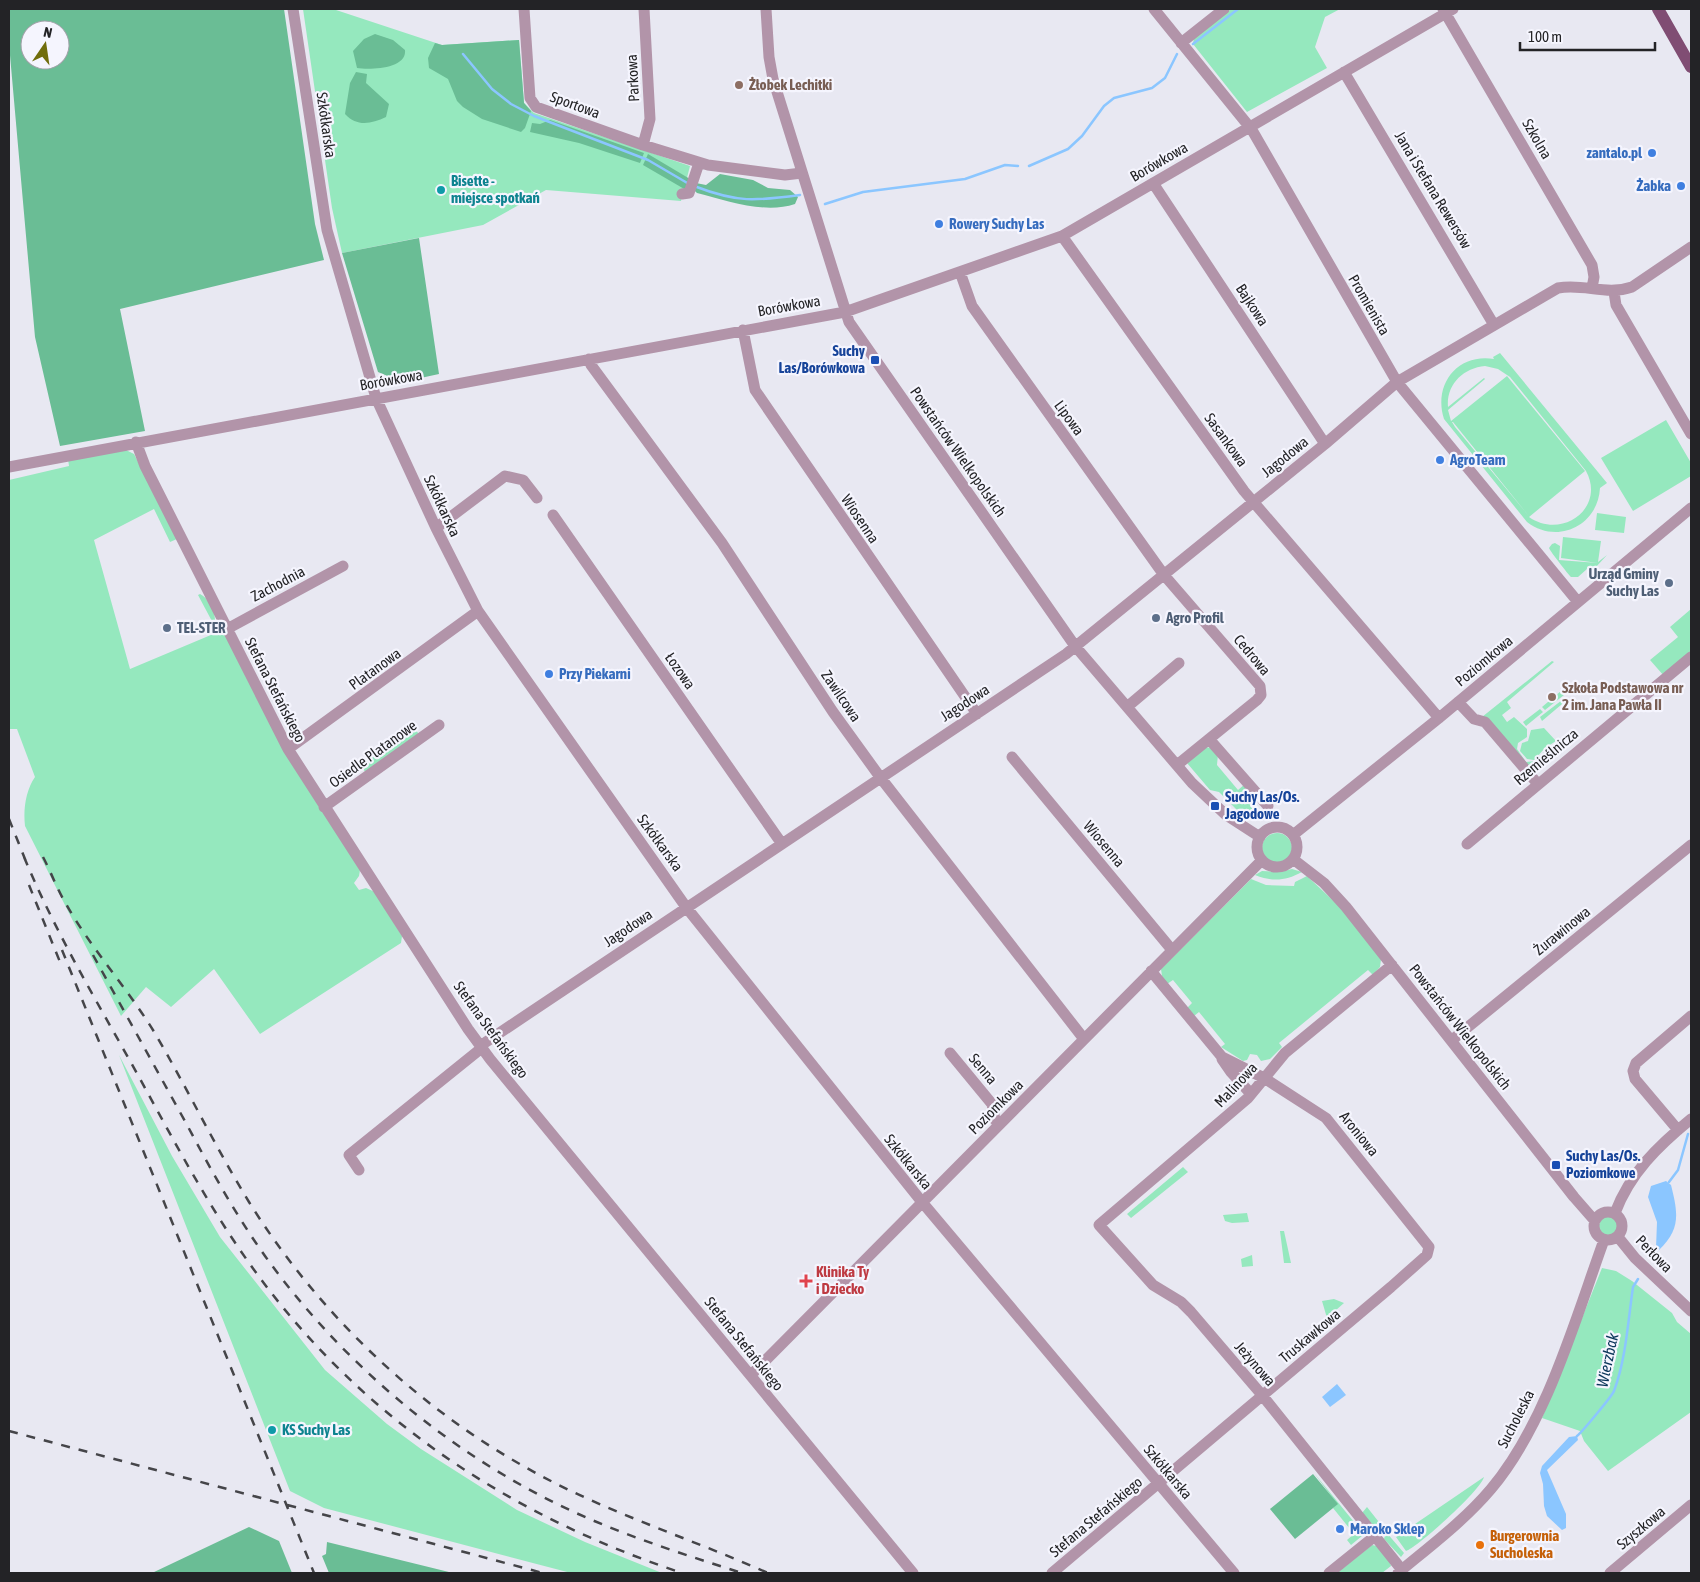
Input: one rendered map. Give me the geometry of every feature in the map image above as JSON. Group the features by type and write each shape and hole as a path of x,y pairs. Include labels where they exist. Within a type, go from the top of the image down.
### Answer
{"main road":[{"path":"1658,9 1691,67"}],"street":[{"name":"Szkółkarska","path":"293,9 325,222 376,398 436,528 478,611 686,907 922,1202 1234,1573"},
{"name":"Sportowa","path":"524,9 530,98 533,104 643,145 699,163 785,175 802,174"},
{"name":"Parkowa","path":"643,145 650,119 644,9"},
{"name":"Powstańców Wielkopolskich","path":"766,9 771,68 845,312 853,328 1076,646 1177,765 1215,806 1260,837"},
{"name":"Promienista","path":"1154,9 1249,126 1397,382 1578,602"},
{"path":"1181,43 1224,9"},
{"name":"Borówkowa","path":"9,467 845,312 1062,236 1447,10"},
{"name":"Szkolna","path":"1447,10 1592,265 1594,277 1592,288"},
{"name":"Jana i Stefana Rewersów","path":"1344,72 1494,324"},
{"path":"686,193 694,179 699,163"},
{"name":"Bajkowa","path":"1153,183 1326,444"},
{"name":"Sasankowa","path":"1062,236 1253,502 1439,718"},
{"path":"1691,247 1632,287 1614,292 1616,305 1691,434"},
{"name":"Lipowa","path":"960,272 965,289 978,314 1164,575"},
{"name":"Jagodowa","path":"360,1170 349,1155 481,1047 686,907 1076,646 1326,444 1397,382 1558,288 1575,286 1614,292"},
{"name":"Wiosenna","path":"743,330 755,390 977,714"},
{"name":"Zawilcowa","path":"589,359 591,365 628,418 722,543 833,712 880,777 1084,1039"},
{"name":"Stefana Stefańskiego","path":"136,442 145,466 288,749 481,1047 913,1573"},
{"path":"436,528 505,476 523,480 537,498"},
{"name":"Poziomkowa","path":"1293,835 1439,718 1691,508"},
{"name":"Łozowa","path":"552,515 782,844"},
{"name":"Zachodnia","path":"227,629 343,566"},
{"name":"Cedrowa","path":"1164,575 1260,686 1261,695 1177,765"},
{"name":"Platanowa","path":"288,749 478,611"},
{"name":"Rzemieślnicza","path":"1467,844 1537,783 1691,657"},
{"path":"1127,707 1179,663"},
{"path":"1458,702 1474,719 1485,722 1537,783"},
{"name":"Osiedle Platanowe","path":"324,807 439,725"},
{"path":"1209,739 1268,806"},
{"name":"Wiosenna","path":"1012,757 1172,950"},
{"path":"1276,827 1288,830 1293,835 1298,850 1294,859 1289,864 1278,867 1262,860 1257,846 1264,832 1276,827"},
{"name":"Żurawinowa","path":"1452,1040 1691,844"},
{"name":"Powstańców Wielkopolskich","path":"1294,859 1335,895 1595,1221"},
{"name":"Poziomkowa","path":"751,1376 1262,860"},
{"name":"Malinowa","path":"1099,1225 1208,1135 1252,1094 1285,1053 1392,965"},
{"name":"Aroniowa","path":"1151,971 1217,1051 1231,1072 1252,1094"},
{"path":"1678,1130 1635,1079 1633,1071 1636,1063 1691,1016"},
{"name":"Aroniowa","path":"1217,1051 1241,1068 1264,1078 1326,1118 1429,1247"},
{"name":"Senna","path":"950,1053 992,1104 1011,1113"},
{"name":"Senna","path":"992,1104 996,1120 1000,1124"},
{"path":"1615,1213 1641,1166 1656,1148 1691,1119"},
{"path":"1603,1213 1615,1213 1623,1224 1618,1237 1611,1241 1604,1240 1595,1232 1595,1221 1603,1213"},
{"name":"Jeżynowa","path":"1099,1225 1152,1285 1181,1302 1262,1395 1375,1536 1400,1572"},
{"name":"Perłowa","path":"1618,1237 1635,1258 1691,1311"},
{"name":"Sucholeska","path":"1400,1572 1478,1504 1502,1475 1517,1452 1553,1377 1604,1240"},
{"name":"Truskawkowa","path":"1158,1483 1427,1255 1429,1247"},
{"name":"Stefana Stefańskiego","path":"1052,1573 1158,1483"},
{"name":"Szyszkowa","path":"1610,1573 1691,1505"},
{"path":"1329,1573 1375,1536"}],"green space":[{"path":"9,9 284,9 315,224 324,260 120,309 145,431 60,446 35,337 9,44"},
{"path":"303,9 333,9 442,45 519,40 524,103 534,113 690,166 681,201 546,190 483,225 342,253 332,208"},
{"path":"1231,9 1340,9 1325,17 1315,47 1327,68 1247,112 1193,44 1194,38"},
{"path":"375,34 393,40 405,50 404,56 394,65 387,67 357,68 353,51 364,39"},
{"path":"519,40 524,103 531,111 525,128 521,132 482,119 463,107 457,101 448,79 429,68 428,58 435,43 442,45"},
{"path":"356,72 367,74 366,83 389,104 386,117 370,123 359,123 345,114 350,83"},
{"path":"550,120 644,153 640,163 579,143 530,132 532,123 540,124"},
{"path":"648,154 690,179 686,190 643,165"},
{"path":"720,174 753,180 768,188 790,190 798,197 795,204 771,208 721,200 697,193 694,190 696,183 706,185"},
{"path":"419,238 439,374 402,382 378,372 342,253"},
{"path":"1500,353 1607,483 1600,488 1598,501 1592,513 1584,522 1574,528 1551,532 1539,529 1527,522 1444,419 1441,406 1442,394 1445,383 1451,374 1459,366 1469,361 1481,358 1494,359 1493,357","holes":["1485,366 1498,369 1510,377 1586,471 1591,485 1590,497 1585,508 1567,522 1555,525 1542,523 1529,517 1585,471 1507,376 1451,421 1448,410 1485,379 1448,407 1448,399 1453,385 1463,374 1477,367","1453,422 1528,515 1455,427"]},
{"path":"1666,420 1691,463 1691,476 1633,511 1601,458"},
{"path":"124,449 134,454 177,539 170,542 154,509 94,540 130,669 218,632 224,633 360,870 359,876 354,883 359,890 366,888 375,892 402,936 401,943 260,1034 214,969 171,1007 146,987 121,1016 25,826 26,800 29,788 35,777 17,729 9,729 9,480 69,466 68,459"},
{"path":"1597,513 1626,517 1624,533 1595,530"},
{"path":"1563,537 1601,541 1598,562 1607,555 1596,567 1587,569 1578,577 1571,577 1550,550 1549,548 1552,544 1555,543 1560,546 1559,560 1598,563 1561,558"},
{"path":"200,594 207,599 212,608 215,617 214,625 198,595"},
{"path":"1691,609 1691,654 1664,676 1650,660 1678,637 1670,627"},
{"path":"1552,661 1554,662 1507,702 1511,708 1502,715 1507,722 1514,717 1527,729 1527,737 1518,743 1517,749 1526,762 1536,761 1546,750 1558,743 1562,747 1531,772 1482,717"},
{"path":"1561,691 1564,695 1545,710 1542,707"},
{"path":"1566,697 1568,699 1542,721 1540,717"},
{"path":"1540,709 1543,712 1526,726 1523,722"},
{"path":"411,725 419,734 366,773 359,763"},
{"path":"1544,728 1556,741 1545,748 1534,760 1527,759 1520,751 1522,743 1528,741 1531,730"},
{"path":"1206,747 1214,749 1218,754 1217,765 1238,790 1245,784 1252,793 1250,806 1255,812 1246,819 1219,792 1210,790 1187,763"},
{"path":"1277,833 1288,837 1292,848 1288,859 1277,863 1266,859 1262,848 1266,837"},
{"path":"1292,869 1302,872 1279,879 1268,879 1255,875 1262,871 1279,872"},
{"path":"1307,876 1341,908 1381,959 1380,967 1373,975 1368,970 1279,1043 1282,1047 1270,1059 1261,1061 1257,1055 1250,1054 1247,1060 1243,1061 1221,1047 1225,1044 1199,1012 1194,1016 1187,1008 1192,1003 1173,980 1167,984 1162,976 1161,969 1251,879 1266,885 1294,886 1295,882"},
{"path":"119,1055 172,1156 220,1237 325,1370 387,1424 421,1449 517,1510 585,1542 662,1573 571,1573 324,1508 290,1491"},
{"path":"1183,1167 1188,1172 1131,1218 1127,1214"},
{"path":"1247,1213 1249,1222 1232,1223 1225,1221 1223,1215"},
{"path":"1609,1216 1616,1219 1619,1226 1616,1233 1609,1236 1602,1233 1599,1226 1602,1219"},
{"path":"1280,1231 1284,1231 1291,1263 1284,1263"},
{"path":"1252,1255 1253,1266 1242,1267 1241,1259"},
{"path":"1602,1268 1616,1271 1632,1281 1672,1313 1677,1322 1691,1334 1691,1412 1608,1471 1584,1441 1580,1431 1542,1418"},
{"path":"1334,1299 1344,1303 1327,1318 1322,1301"},
{"path":"1314,1473 1363,1533 1351,1545 1347,1540 1354,1534 1333,1508 1337,1504"},
{"path":"1313,1474 1338,1504 1295,1539 1270,1509"},
{"path":"1484,1477 1472,1493 1448,1517 1423,1540 1406,1551 1396,1537"},
{"path":"1367,1507 1382,1526 1380,1528 1374,1527 1362,1513"},
{"path":"249,1527 279,1541 292,1573 152,1573"},
{"path":"1386,1532 1404,1553 1401,1557 1384,1539"},
{"path":"327,1542 453,1573 329,1573 322,1556 326,1554"},
{"path":"1372,1545 1377,1546 1389,1560 1391,1566 1382,1573 1337,1573"}],"water":[{"path":"1666,1181 1671,1185 1676,1220 1671,1235 1659,1250 1656,1248 1657,1222 1648,1197 1651,1186"},
{"path":"1337,1384 1346,1395 1330,1407 1322,1397"},
{"path":"1577,1436 1578,1440 1547,1470 1566,1514 1566,1528 1562,1530 1547,1516 1540,1473 1542,1466 1569,1437"}],"waterway":[{"path":"1193,44 1238,9"},
{"path":"463,54 492,89 511,104 534,116 648,160 689,184"},
{"path":"1029,166 1068,149 1082,136 1104,106 1114,98 1152,88 1165,78 1177,54"},
{"path":"825,204 863,192 965,179 1005,165 1018,166"},
{"path":"694,186 709,192 735,198 771,199 800,195"},
{"name":"Wierzbak","path":"1669,1182 1678,1170 1688,1134"},
{"name":"Wierzbak","path":"1653,1259 1657,1250"},
{"name":"Wierzbak","path":"1577,1436 1614,1391 1624,1353 1633,1287 1638,1279"}],"railway":[{"path":"9,819 27,864"},
{"path":"24,857 36,886 78,969 177,1147 232,1238 289,1315 336,1366 385,1411 439,1452 495,1489 555,1521 617,1549 682,1573"},
{"path":"43,857 76,921 156,1035 249,1202 305,1281 370,1352 444,1414 484,1442 525,1467 584,1497 768,1573"},
{"path":"29,885 60,962"},
{"path":"62,950 314,1573"},
{"path":"93,955 214,1174 254,1240 297,1298 370,1375 453,1442 498,1472 544,1498 629,1535 742,1573"},
{"path":"9,1431 543,1573"}],"place":[{"name":"Żłobek Lechitki","path":"739,85"},
{"name":"zantalo.pl","path":"1652,153"},
{"name":"Żabka","path":"1681,186"},
{"name":"Bisette - miejsce spotkań","path":"441,190"},
{"name":"Rowery Suchy Las","path":"939,224"},
{"name":"Suchy Las/Borówkowa","path":"875,360"},
{"name":"AgroTeam","path":"1440,460"},
{"name":"Urząd Gminy Suchy Las","path":"1669,583"},
{"name":"Agro Profil","path":"1156,618"},
{"name":"TEL-STER","path":"167,628"},
{"name":"Przy Piekarni","path":"549,674"},
{"name":"Szkoła Podstawowa nr 2 im. Jana Pawła II","path":"1552,697"},
{"name":"Suchy Las/Os. Jagodowe","path":"1215,806"},
{"name":"Suchy Las/Os. Poziomkowe","path":"1556,1165"},
{"name":"Klinika Ty i Dziecko","path":"806,1281"},
{"name":"KS Suchy Las","path":"272,1430"},
{"name":"Maroko Sklep","path":"1340,1529"},
{"name":"Burgerownia Sucholeska","path":"1480,1545"}]}
